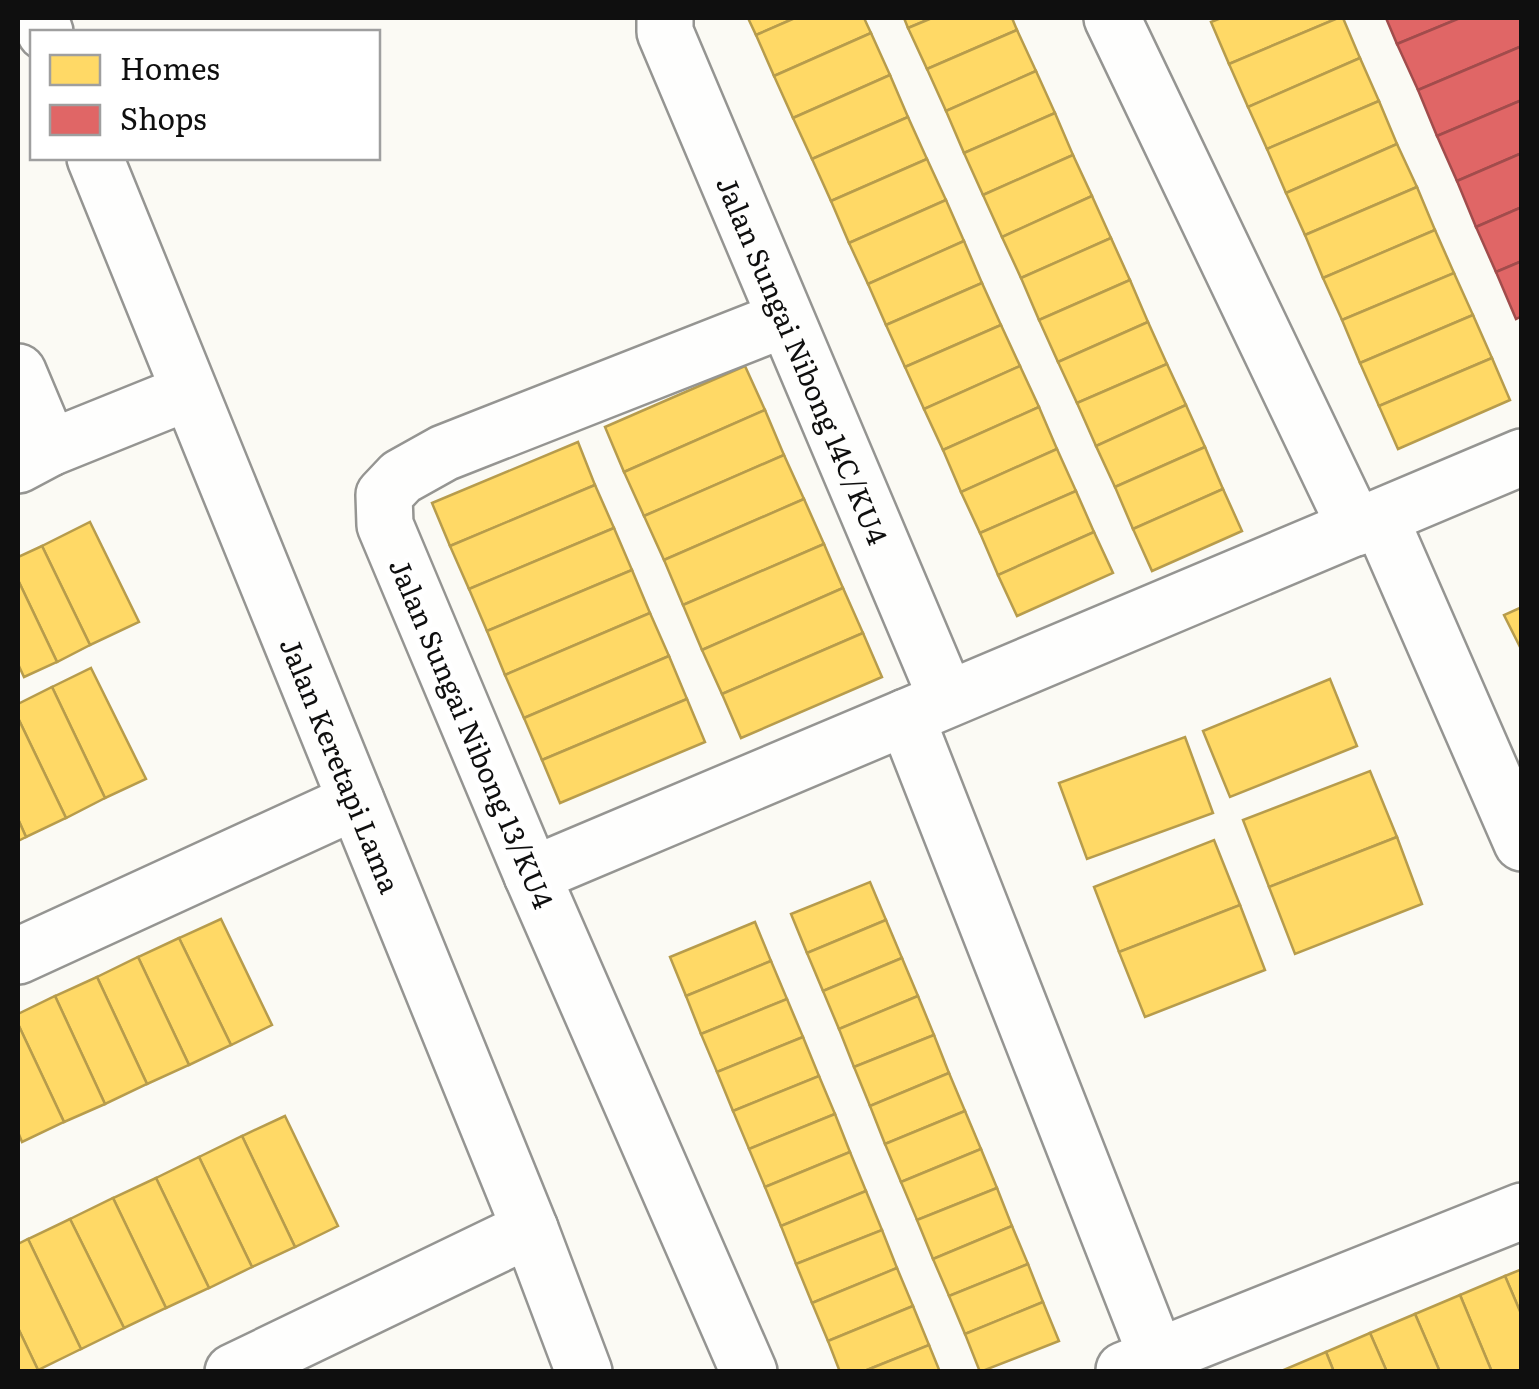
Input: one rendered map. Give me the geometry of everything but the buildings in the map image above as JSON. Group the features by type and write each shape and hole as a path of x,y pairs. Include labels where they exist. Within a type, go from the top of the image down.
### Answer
{"street":[{"name":"Jalan Sungai Nibong 14C/KU4","path":"666,18 665,32 784,320 927,708 1139,1364"},
{"path":"1112,18 1368,523 1522,843"},
{"name":"Jalan Keretapi Lama","path":"96,160 530,1229 584,1372"},
{"name":"Jalan Sungai Nibong 13/KU4","path":"749,1372 532,875 385,525 384,495 401,478 444,453 784,320"},
{"path":"18,372 34,456 189,392"},
{"path":"532,875 1522,457"},
{"path":"18,956 356,800"},
{"path":"1139,1364 1522,1211"},
{"path":"232,1372 530,1229"}]}
